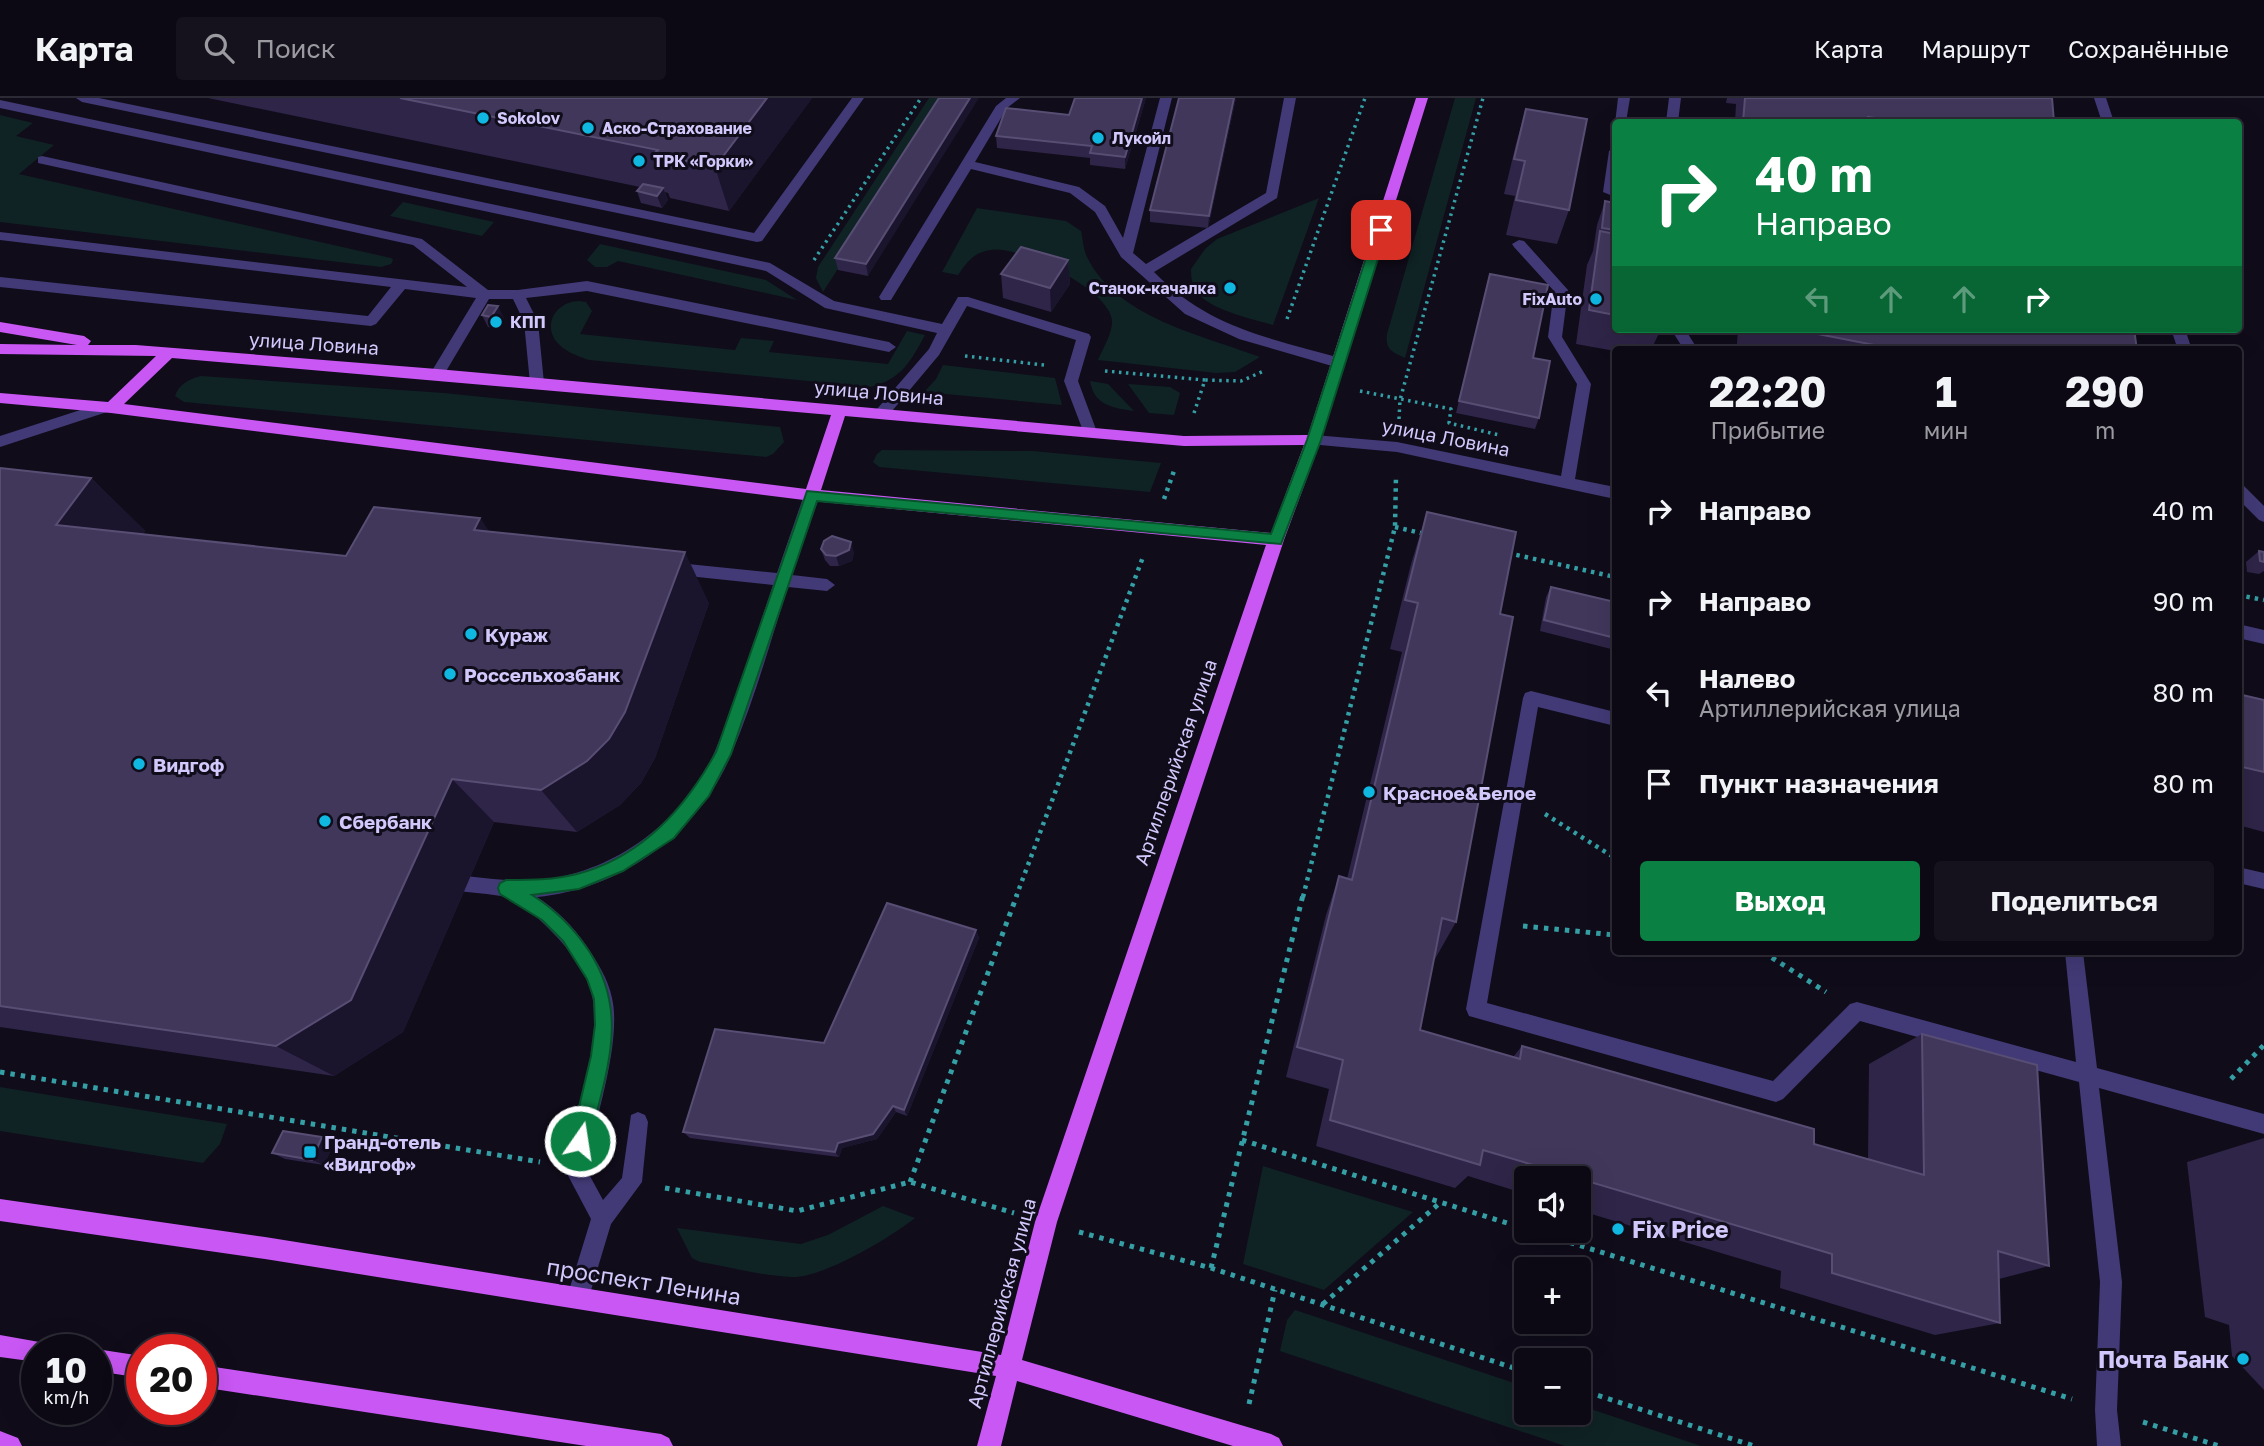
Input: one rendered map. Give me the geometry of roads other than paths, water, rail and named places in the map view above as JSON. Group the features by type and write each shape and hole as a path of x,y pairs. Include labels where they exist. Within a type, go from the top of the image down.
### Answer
{"main road":[{"name":"Артиллерийская улица","path":"989,1446 1046,1222 1276,540 1314,440 1422,98"},
{"path":"0,327 136,350"},
{"path":"0,349 136,350"},
{"name":"улица Ловина","path":"136,350 437,374 1184,441 1314,440"},
{"path":"106,408 168,353"},
{"path":"0,401 20,400 106,408 812,495 1276,540"},
{"path":"812,495 840,409"},
{"name":"проспект Ленина","path":"0,1210 578,1297 1009,1367 1271,1446"},
{"path":"0,1346 21,1349"},
{"path":"217,1378 661,1446"},
{"path":"0,1442 10,1446"}],"street":[{"path":"82,98 757,238 858,98"},
{"path":"886,297 1002,106 1014,98"},
{"path":"1126,254 1166,98"},
{"path":"1145,271 1272,195 1290,98"},
{"path":"1620,119 1624,98"},
{"path":"1672,119 1675,98"},
{"path":"2099,98 2107,119"},
{"path":"0,104 770,267 830,305 946,330"},
{"path":"42,160 417,242 485,293"},
{"path":"968,164 1074,190 1100,209 1126,254 1189,310 1278,345 1339,363"},
{"path":"1612,172 1609,192 1612,192"},
{"path":"0,236 485,293 518,295 587,286 888,347"},
{"path":"1519,244 1561,290 1555,337 1584,384 1567,482"},
{"path":"0,282 371,321 402,283"},
{"path":"437,374 485,293"},
{"path":"518,295 531,322 537,383"},
{"path":"882,413 934,352 963,300 1084,337 1071,381 1090,432"},
{"path":"0,442 106,408"},
{"name":"улица Ловина","path":"1314,440 1397,447 1612,492"},
{"path":"2242,493 2264,516"},
{"path":"430,880 506,888 548,887 579,882 617,866 668,833 688,812 715,772 812,495"},
{"path":"688,570 827,585"},
{"path":"2242,632 2264,637"},
{"path":"1612,718 1531,698 1476,1009 1776,1092 1857,1011 2264,1124"},
{"path":"2242,876 2264,881"},
{"path":"506,888 555,921 569,936 595,975 603,999 604,1025 600,1056 574,1168 602,1218"},
{"path":"2074,955 2111,1282 2106,1410 2109,1446"},
{"path":"578,1297 602,1218 632,1182 638,1122"}],"place":[{"name":"Sokolov","path":"483,118"},
{"name":"Аско-Страхование","path":"588,128"},
{"name":"Лукойл","path":"1098,138"},
{"name":"ТРК «Горки»","path":"639,161"},
{"name":"Станок-качалка","path":"1230,288"},
{"name":"FixAuto","path":"1596,299"},
{"name":"КПП","path":"496,322"},
{"name":"Кураж","path":"471,634"},
{"name":"Россельхозбанк","path":"450,674"},
{"name":"Видгоф","path":"139,764"},
{"name":"Красное&Белое","path":"1369,792"},
{"name":"Сбербанк","path":"325,821"},
{"name":"Гранд-отель «Видгоф»","path":"310,1152"},
{"name":"Fix Price","path":"1618,1229"},
{"name":"Почта Банк","path":"2243,1359"}]}
